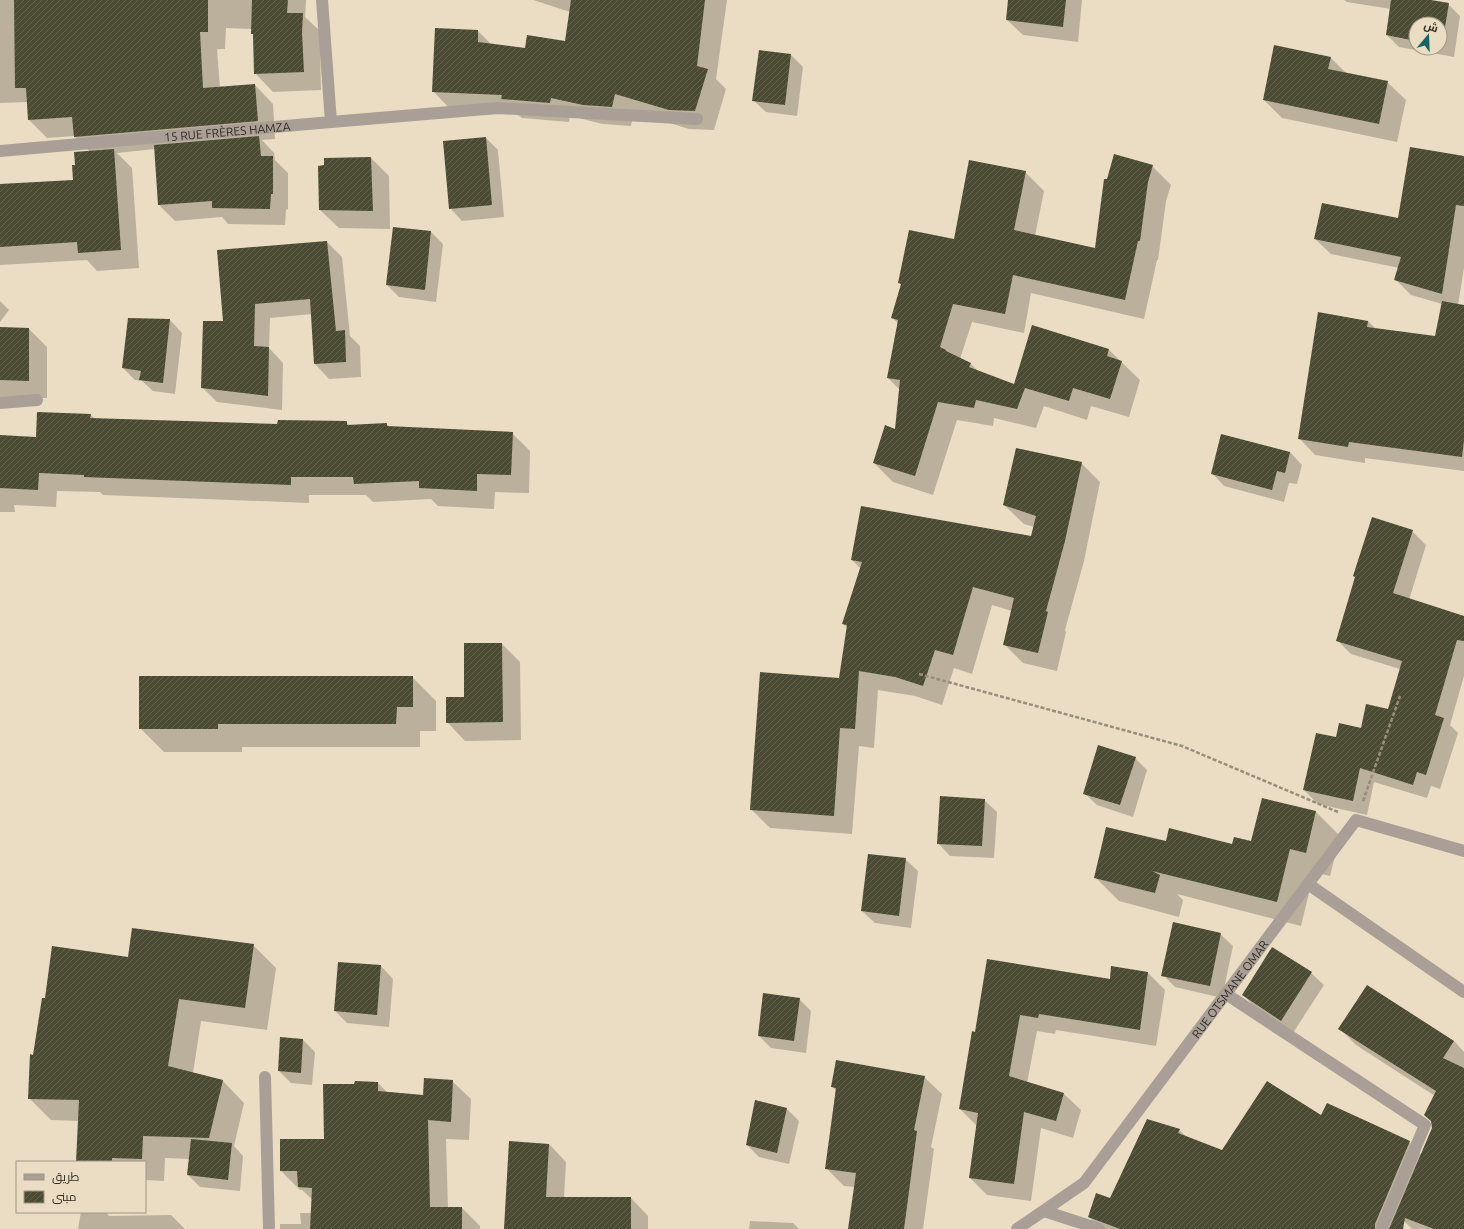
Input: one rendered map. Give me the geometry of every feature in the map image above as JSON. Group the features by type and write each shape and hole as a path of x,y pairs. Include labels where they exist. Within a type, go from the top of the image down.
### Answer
{"street":[{"path":"322,0 332,122"},
{"name":"15 RUE FRÈRES HAMZA","path":"0,151 498,108 697,119"},
{"path":"0,403 37,400"},
{"path":"1356,820 1464,851"},
{"name":"RUE OTSMANE OMAR","path":"1017,1229 1084,1183 1356,820"},
{"path":"1308,884 1464,992"},
{"path":"1226,994 1425,1125 1384,1228"},
{"path":"265,1077 269,1229"},
{"path":"1044,1211 1099,1229"}],"path":[{"path":"919,674 1182,746 1356,820 1400,696"}],"building":[{"path":"14,0 208,0 208,32 200,32 203,88 255,84 258,121 74,137 72,117 28,120 26,88 15,88"},
{"path":"252,0 288,0 287,13 303,13 302,33 304,72 254,74 253,34 251,34"},
{"path":"571,0 705,0 697,66 708,69 695,111 669,110 615,94 612,107 583,105 551,98 550,103 501,99 502,95 432,92 435,28 478,30 478,42 525,48 527,35 565,41"},
{"path":"1008,0 1066,0 1063,27 1006,20"},
{"path":"1391,0 1431,0 1449,3 1447,16 1408,16 1408,39 1386,35"},
{"path":"1274,45 1331,57 1328,69 1388,81 1379,124 1263,100"},
{"path":"759,50 791,54 785,105 752,101"},
{"path":"259,136 261,156 273,156 273,194 271,194 270,209 212,208 212,201 158,205 154,145"},
{"path":"486,137 492,205 449,209 443,141"},
{"path":"1410,147 1464,156 1464,206 1456,205 1442,294 1394,280 1401,257 1314,239 1322,203 1398,218"},
{"path":"114,149 121,250 78,253 77,242 0,247 0,184 73,180 72,165 75,165 74,152"},
{"path":"1114,154 1153,165 1148,182 1140,241 1138,241 1125,300 1013,275 1005,314 953,304 940,347 971,363 969,367 1014,384 1032,325 1109,349 1107,356 1122,361 1110,399 1073,388 1069,401 1025,388 1017,409 976,400 974,408 938,402 915,476 873,463 885,425 895,429 900,380 887,378 898,320 891,318 901,284 898,283 909,230 954,239 969,160 1026,171 1014,230 1095,248 1104,179 1107,179"},
{"path":"371,157 373,211 319,210 318,166 324,165 324,158"},
{"path":"393,227 431,231 425,290 386,285"},
{"path":"327,241 336,331 345,330 346,362 314,364 310,299 255,304 254,346 269,347 268,396 201,388 203,321 223,321 217,250"},
{"path":"1442,301 1464,305 1464,440 1462,457 1349,442 1348,447 1298,439 1318,312 1368,321 1367,327 1435,336"},
{"path":"128,318 170,319 163,383 139,380 141,371 122,368"},
{"path":"0,327 29,328 29,381 0,380"},
{"path":"37,412 91,414 90,418 277,424 278,420 347,421 347,425 387,423 387,426 513,432 511,475 477,474 477,491 419,488 419,481 354,484 353,477 291,477 291,485 84,477 84,475 39,473 38,490 0,488 0,435 36,437"},
{"path":"1221,434 1290,452 1285,473 1277,471 1272,490 1211,474"},
{"path":"1016,448 1082,462 1065,541 1046,611 1048,612 1038,653 1003,645 1014,598 973,587 953,655 935,650 923,686 895,677 859,671 855,729 840,728 834,816 750,810 760,672 839,678 847,625 842,624 862,562 851,560 861,506 1031,536 1036,516 1003,505"},
{"path":"1372,517 1413,530 1393,593 1464,616 1464,641 1457,640 1435,715 1444,718 1426,775 1417,772 1413,785 1360,768 1353,801 1303,790 1316,733 1336,737 1339,723 1361,728 1366,704 1388,709 1402,661 1336,641 1355,577 1353,576"},
{"path":"464,643 502,643 503,722 446,723 446,697 464,697"},
{"path":"139,676 413,676 413,707 397,707 396,724 218,724 218,729 139,729"},
{"path":"1098,745 1136,757 1120,805 1083,794"},
{"path":"940,796 985,799 982,846 937,844"},
{"path":"1262,798 1316,811 1306,853 1290,849 1277,902 1152,871 1160,875 1155,893 1094,878 1106,827 1166,841 1169,828 1232,844 1234,837 1251,841"},
{"path":"868,854 906,858 899,916 861,911"},
{"path":"1173,922 1221,933 1210,986 1161,976"},
{"path":"132,928 254,944 245,1008 179,999 168,1066 223,1080 209,1138 143,1136 142,1159 112,1158 112,1161 76,1161 79,1100 28,1099 30,1054 33,1055 42,998 45,998 52,946 128,957"},
{"path":"1272,947 1312,972 1281,1021 1242,995"},
{"path":"987,959 1110,979 1111,966 1148,972 1140,1030 1039,1014 1038,1018 1020,1015 1009,1076 1064,1093 1056,1121 1024,1112 1014,1184 969,1178 978,1113 959,1109 972,1031 975,1032"},
{"path":"338,962 381,965 377,1015 334,1011"},
{"path":"1367,985 1454,1041 1443,1058 1464,1068 1464,1229 1434,1229 1405,1218 1403,1229 1389,1229 1432,1128 1431,1121 1424,1115 1436,1091 1338,1029"},
{"path":"763,993 800,998 794,1041 758,1036"},
{"path":"280,1037 303,1039 301,1073 278,1071"},
{"path":"836,1060 925,1076 914,1130 917,1131 904,1229 848,1229 856,1173 825,1169 836,1088 831,1087"},
{"path":"424,1078 453,1080 451,1122 428,1120 430,1207 462,1207 462,1229 310,1229 312,1188 298,1187 297,1171 280,1171 280,1139 324,1139 323,1084 354,1084 355,1081 378,1082 378,1091 423,1095"},
{"path":"1267,1081 1321,1115 1327,1103 1410,1141 1375,1224 1375,1229 1120,1229 1088,1217 1096,1193 1110,1198 1147,1119 1180,1129 1178,1133 1222,1150"},
{"path":"755,1100 787,1108 777,1153 746,1145"},
{"path":"191,1139 232,1143 228,1180 187,1175"},
{"path":"509,1141 549,1144 546,1197 631,1197 631,1229 504,1229"}]}
